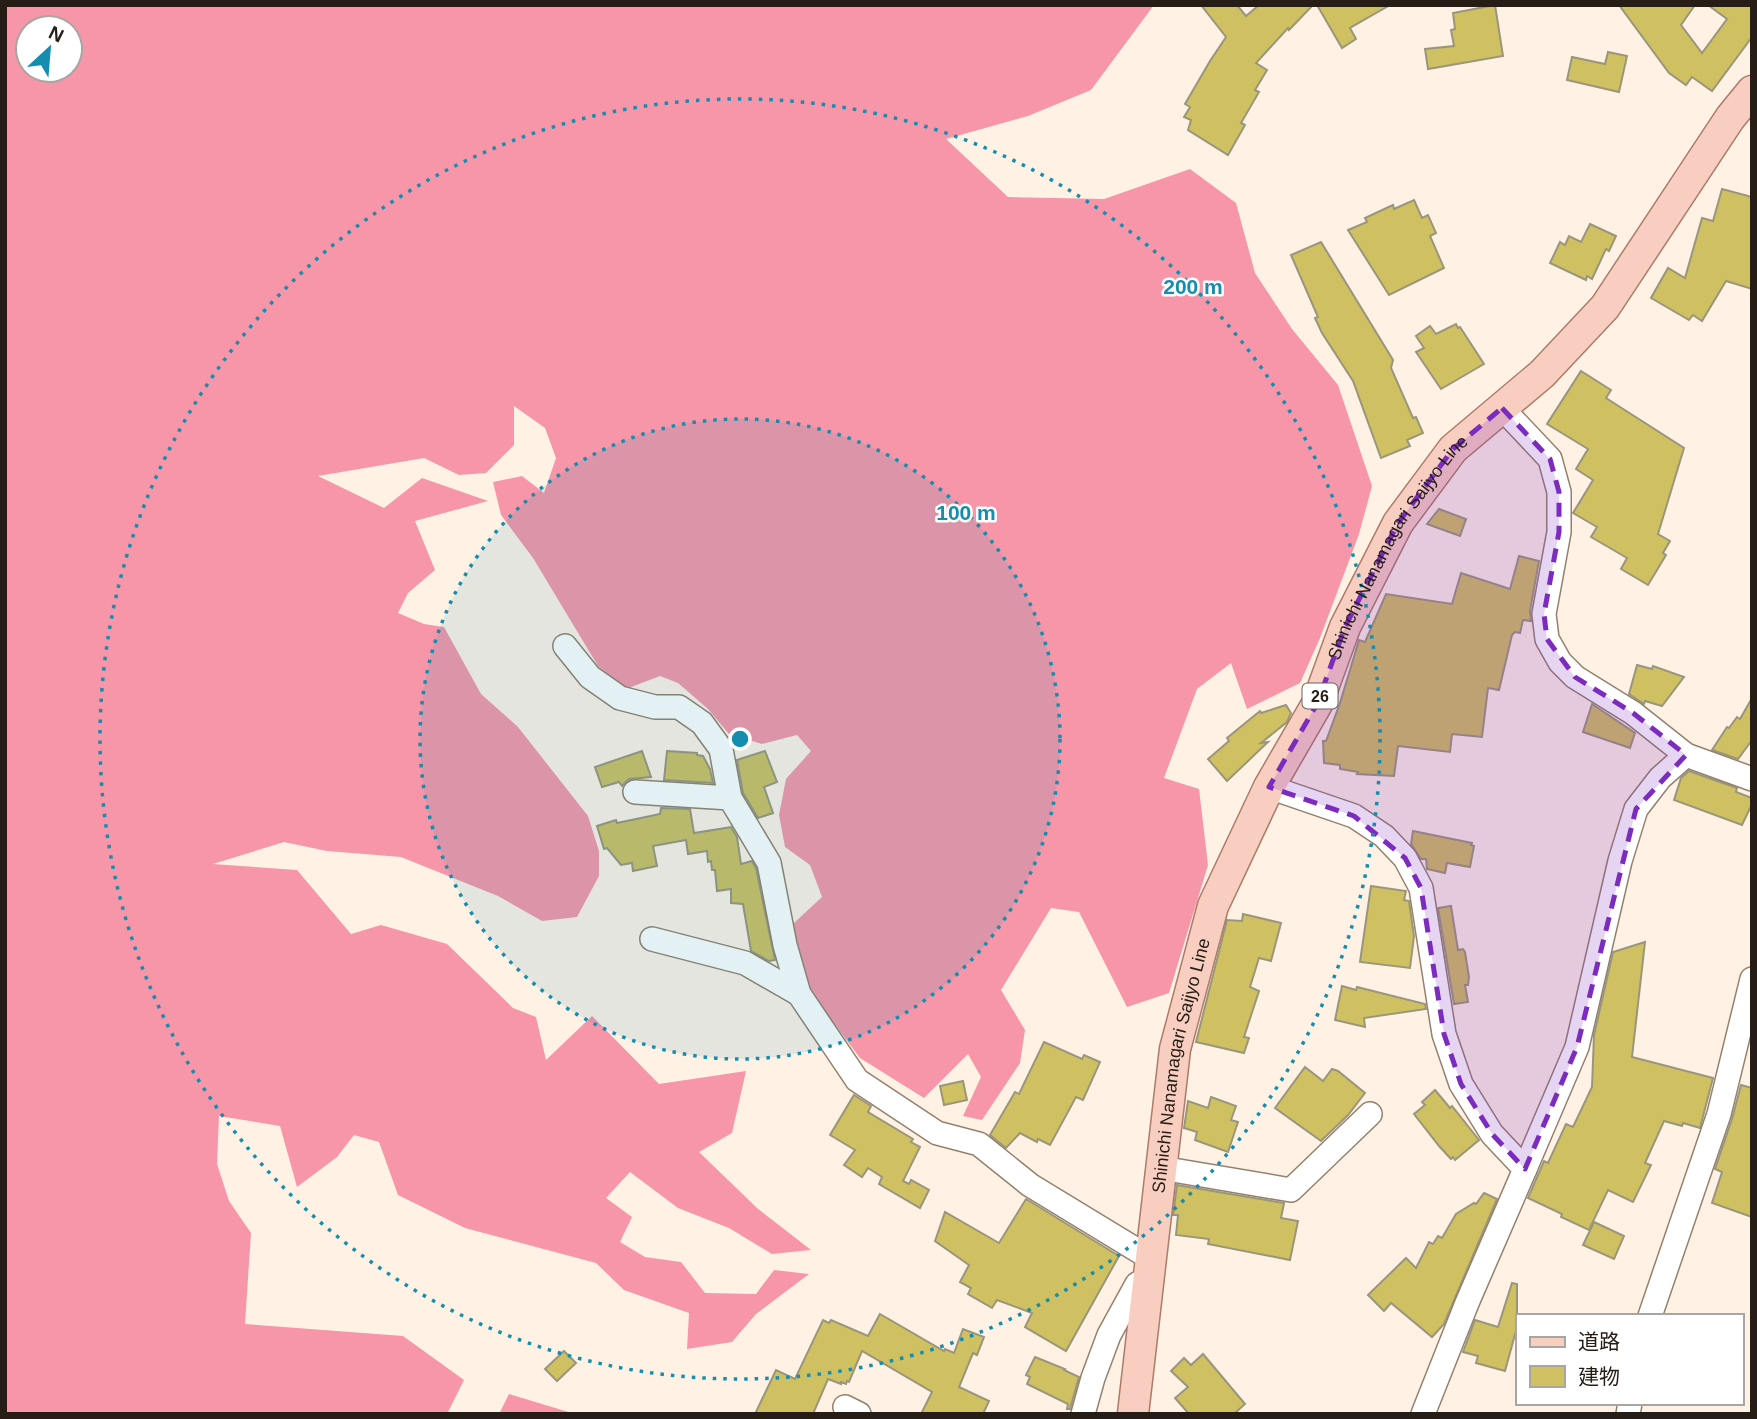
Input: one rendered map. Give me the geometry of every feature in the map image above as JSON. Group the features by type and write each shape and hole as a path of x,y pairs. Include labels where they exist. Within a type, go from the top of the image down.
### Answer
{"main road":[{"name":"Shinichi Nanamagari Saijyo Line","path":"1133,1414 1175,1049 1213,906 1269,787 1317,704 1345,628 1398,523 1453,449 1542,374 1605,307 1730,118 1752,91"}],"street":[{"path":"1502,408 1550,459 1559,492 1559,532 1544,614 1547,639 1560,662 1575,677 1633,713 1686,755 1752,779"},
{"path":"565,646 590,677 621,698 654,708 680,707 702,723 721,749 730,798 769,863 785,945 799,994 857,1080 937,1133 979,1144 1030,1185 1149,1269 1137,1284 1109,1335 1083,1414"},
{"path":"1423,1414 1467,1303 1577,1047 1620,860 1636,809 1660,778 1686,755"},
{"path":"1269,787 1354,816 1384,836 1405,858 1421,888 1444,1034 1461,1084 1492,1134 1525,1169"},
{"path":"635,792 730,798"},
{"path":"652,939 745,963 799,994"},
{"path":"1651,1314 1719,1114 1752,979"},
{"path":"1161,1168 1292,1190 1370,1114"}],"highlighted area":[{"path":"1502,408 1550,459 1559,492 1559,532 1544,614 1547,639 1575,677 1633,713 1686,755 1636,809 1577,1047 1525,1169 1492,1134 1461,1084 1444,1034 1421,888 1405,858 1354,816 1269,787 1317,704 1345,627 1398,523 1453,449"}],"shaded area":[{"path":"5,5 1154,5 1091,90 1028,116 946,139 1008,197 1104,199 1190,169 1236,203 1255,273 1292,329 1338,385 1372,486 1359,534 1300,683 1247,709 1231,663 1197,689 1164,778 1199,789 1208,865 1169,993 1127,1007 1079,912 1051,908 1001,990 1025,1030 1020,1063 982,1120 963,1116 981,1077 968,1054 924,1098 860,1058 827,1014 794,962 794,923 822,897 810,865 785,847 779,815 786,779 811,751 797,735 762,744 729,734 708,709 678,683 660,676 626,689 598,666 533,558 501,515 493,482 522,476 544,493 556,458 545,428 514,406 514,445 486,473 459,475 424,458 318,476 384,508 422,478 488,501 415,521 435,570 408,593 398,613 424,624 444,627 481,694 518,727 588,816 599,851 599,876 577,917 542,921 498,896 401,857 327,851 284,842 213,864 297,870 351,934 381,925 447,944 513,1008 536,1017 546,1060 592,1016 659,1084 746,1071 732,1133 699,1152 757,1208 811,1250 772,1254 729,1228 678,1208 630,1172 606,1198 632,1217 620,1242 645,1257 681,1262 705,1293 756,1294 774,1270 809,1274 756,1314 732,1342 687,1349 689,1313 624,1290 596,1263 465,1228 398,1195 379,1142 354,1135 337,1157 297,1187 280,1126 219,1116 217,1164 229,1201 251,1233 245,1324 403,1336 464,1380 447,1414 5,1414"},
{"path":"509,1394 575,1414 499,1414"}],"building":[{"path":"1201,5 1237,5 1246,16 1259,5 1313,5 1256,63 1267,70 1255,90 1259,92 1241,123 1245,125 1228,155 1188,130 1191,120 1184,117 1190,107 1185,104 1226,37"},
{"path":"1317,5 1390,5 1350,28 1356,39 1342,48"},
{"path":"1495,5 1503,56 1428,69 1425,49 1454,46 1451,30 1455,29 1453,13"},
{"path":"1619,5 1695,5 1681,25 1702,53 1727,19 1708,5 1752,5 1752,37 1712,91 1692,77 1686,85 1669,73"},
{"path":"1608,52 1627,56 1619,92 1567,80 1572,57 1605,64"},
{"path":"1722,189 1752,197 1752,289 1726,281 1702,321 1693,315 1689,320 1651,298 1668,268 1685,278 1702,218 1713,221"},
{"path":"1414,200 1422,218 1428,215 1436,233 1430,236 1444,268 1389,295 1348,230 1367,222 1365,218 1393,205 1394,209"},
{"path":"1590,224 1616,236 1609,251 1606,249 1592,279 1587,276 1586,280 1550,263 1560,242 1565,245 1569,236 1581,242"},
{"path":"1321,242 1393,360 1391,368 1413,418 1416,417 1423,433 1407,440 1410,446 1381,458 1353,381 1322,333 1315,318 1318,317 1291,255"},
{"path":"1456,324 1484,364 1441,389 1416,352 1424,348 1416,336 1430,326 1436,334"},
{"path":"1581,371 1611,390 1606,398 1684,448 1658,534 1670,541 1663,553 1666,555 1648,585 1621,569 1627,558 1591,537 1597,527 1573,513 1593,480 1576,469 1588,449 1547,424"},
{"path":"1439,509 1466,519 1460,536 1427,524"},
{"path":"1519,556 1539,561 1530,611 1531,621 1523,620 1520,633 1515,632 1512,635 1499,690 1488,688 1482,737 1452,734 1450,752 1398,746 1394,776 1357,774 1358,772 1340,769 1340,765 1324,763 1323,741 1326,741 1340,703 1359,640 1365,642 1386,594 1452,604 1461,573 1510,589"},
{"path":"1637,665 1652,669 1653,666 1684,677 1662,706 1645,701 1644,704 1629,694"},
{"path":"1752,698 1752,740 1738,759 1712,750 1727,727 1729,728 1737,717 1740,719"},
{"path":"1592,704 1635,733 1630,748 1583,732"},
{"path":"1286,705 1291,713 1287,722 1261,743 1268,742 1227,781 1208,759 1229,741 1227,738 1260,711 1261,713"},
{"path":"642,751 651,777 629,779 622,786 619,782 602,787 595,767"},
{"path":"667,751 697,753 703,756 713,783 664,780"},
{"path":"765,751 777,782 764,787 773,813 758,818 743,793 737,760"},
{"path":"1689,771 1737,788 1736,792 1752,798 1742,825 1674,800 1681,778"},
{"path":"661,808 690,809 694,833 731,827 737,837 741,864 752,861 756,868 775,960 769,961 751,951 743,904 731,903 731,889 717,891 715,870 712,870 711,861 708,862 707,851 688,854 686,840 653,846 657,866 633,871 632,863 621,865 607,848 604,849 597,826 616,820 617,823 660,814"},
{"path":"1413,831 1472,843 1474,846 1470,867 1447,863 1445,873 1427,869 1426,859 1421,859 1411,844"},
{"path":"1371,886 1406,891 1404,900 1409,901 1414,936 1410,968 1360,962"},
{"path":"1451,906 1458,950 1463,949 1465,952 1469,977 1468,985 1465,985 1468,1002 1454,1004 1438,908"},
{"path":"1243,914 1281,923 1271,961 1259,958 1250,987 1259,991 1244,1037 1249,1038 1244,1053 1196,1042 1227,920 1242,921"},
{"path":"1645,942 1632,1057 1713,1078 1700,1128 1664,1121 1645,1163 1651,1165 1633,1202 1608,1190 1589,1230 1528,1198 1544,1161 1548,1163 1566,1124 1573,1127 1592,1087 1594,1035 1613,952"},
{"path":"1342,986 1356,990 1357,987 1425,1004 1426,1009 1364,1018 1365,1027 1335,1020"},
{"path":"1044,1042 1082,1059 1084,1055 1100,1062 1083,1100 1076,1097 1050,1145 1020,1133 1006,1148 990,1135 1015,1092 1019,1094"},
{"path":"1305,1067 1323,1081 1332,1069 1338,1071 1365,1093 1348,1115 1321,1141 1275,1108"},
{"path":"963,1081 967,1100 944,1105 940,1086"},
{"path":"1741,1085 1752,1088 1752,1217 1712,1203 1722,1172 1715,1169"},
{"path":"1435,1090 1450,1108 1452,1106 1479,1140 1455,1160 1439,1146 1414,1114 1425,1105 1422,1102"},
{"path":"854,1095 871,1106 868,1112 913,1139 911,1142 920,1147 903,1181 909,1184 911,1180 929,1190 920,1208 879,1184 882,1177 868,1168 862,1177 844,1165 855,1150 830,1135"},
{"path":"1211,1097 1236,1106 1231,1120 1238,1122 1228,1152 1195,1140 1197,1132 1184,1128 1188,1101 1208,1108"},
{"path":"1177,1185 1284,1203 1281,1218 1298,1221 1290,1260 1208,1244 1209,1239 1176,1235 1178,1215 1173,1215"},
{"path":"1484,1193 1497,1199 1444,1324 1432,1337 1391,1303 1384,1311 1368,1295 1406,1258 1416,1268 1429,1242 1433,1244 1438,1236 1442,1238 1456,1214 1476,1204"},
{"path":"1026,1199 1119,1256 1066,1351 1025,1327 1032,1313 997,1300 992,1308 968,1294 971,1288 960,1282 969,1265 935,1241 945,1212 999,1243"},
{"path":"1594,1222 1624,1236 1614,1259 1583,1245"},
{"path":"1512,1283 1517,1284 1516,1331 1505,1371 1476,1363 1478,1356 1463,1352 1475,1320 1498,1327"},
{"path":"880,1314 944,1351 945,1349 954,1353 963,1329 984,1337 977,1355 973,1353 959,1387 989,1401 983,1414 921,1414 932,1392 862,1351 849,1382 841,1384 828,1379 813,1414 755,1414 776,1370 795,1379 823,1320 829,1323 831,1320 868,1336"},
{"path":"564,1351 576,1363 557,1381 545,1369"},
{"path":"1203,1354 1245,1404 1234,1414 1189,1414 1175,1398 1188,1387 1171,1371 1184,1358 1191,1365"},
{"path":"1035,1357 1079,1377 1070,1409 1067,1409 1068,1404 1027,1384 1030,1377 1026,1375"}]}
